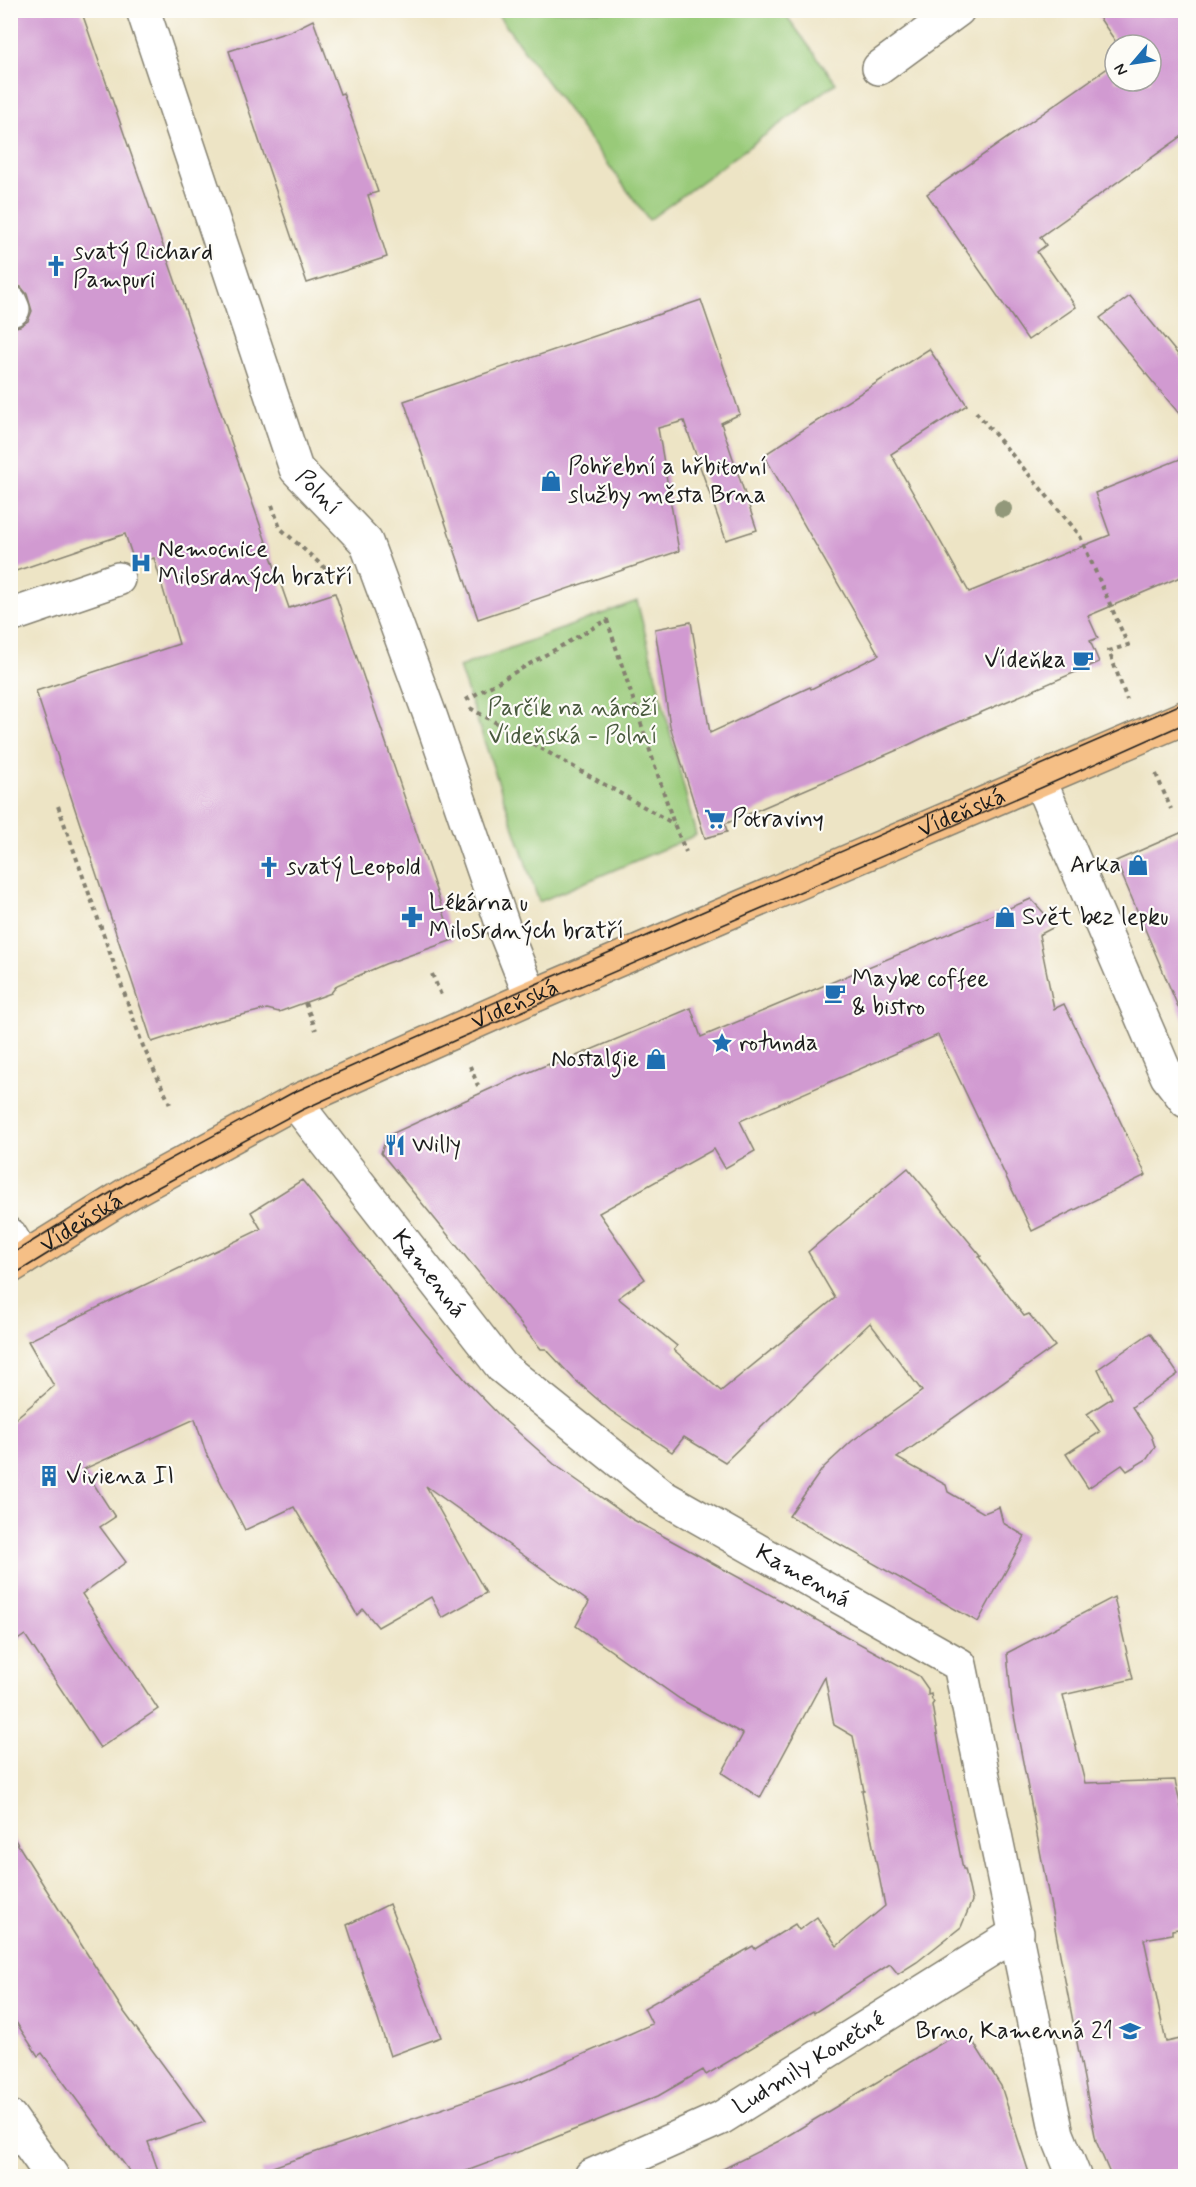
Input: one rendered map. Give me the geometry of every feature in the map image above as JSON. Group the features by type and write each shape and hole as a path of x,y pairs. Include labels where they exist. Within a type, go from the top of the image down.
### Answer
{"main road":[{"name":"Vídeňská","path":"15,1254 295,1102 531,997 1185,717"}],"street":[{"name":"Polní","path":"143,10 296,469 366,542 504,929 531,997"},
{"path":"879,68 958,10"},
{"path":"10,616 118,579"},
{"path":"1040,779 1167,1077 1185,1101"},
{"name":"Kamenná","path":"295,1102 502,1367 666,1498 960,1665 1057,2134 1074,2176"},
{"name":"Ludmily Konečné","path":"591,2176 721,2118 1017,1933"},
{"path":"10,2117 52,2176"}],"path":[{"path":"976,412 1079,534 1128,645 1109,651 1136,725 1171,809"},
{"path":"674,824 461,703 607,620 674,824 686,852"},
{"path":"58,806 143,1046 170,1104"},
{"path":"305,1003 316,1030"}],"green space":[{"path":"495,11 783,11 836,83 649,220"},
{"name":"Parčík na nároží Vídeňská - Polní","path":"637,601 696,835 539,902 459,667"}],"building":[{"name":"Nemocnice Milosrdných bratří","path":"10,10 81,10 289,608 335,593 453,940 385,964 337,985 331,993 279,1012 267,1009 213,1022 152,1042 36,691 179,644 154,558 135,564 125,534 10,573 10,328 28,321 32,311 27,294 21,287 10,284"},
{"path":"1094,10 1185,10 1185,134 1040,237 1046,245 1037,252 1076,307 1028,340 927,194 1103,71 1103,93 1163,93 1163,33 1110,33"},
{"path":"313,20 340,94 343,93 378,192 368,195 387,257 307,283 229,51 291,31"},
{"path":"1130,296 1185,363 1185,421 1100,318"},
{"path":"701,300 740,414 721,423 757,530 726,540 684,421 658,428 679,551 478,619 404,401"},
{"path":"929,349 967,405 891,454 969,592 1110,535 1095,493 1185,457 1185,575 1088,616 1098,638 1090,641 1099,662 725,824 727,832 705,838 670,726 655,629 691,622 710,733 810,687 811,689 879,655 764,455"},
{"path":"1185,831 1185,1023 1116,861"},
{"path":"1031,899 1056,926 1039,935 1054,1009 1064,1004 1146,1175 1032,1231 938,1035 740,1121 755,1151 725,1168 714,1149 599,1213 645,1279 618,1298 677,1346 674,1350 721,1391 835,1298 808,1252 908,1168 981,1256 979,1257 1024,1316 1029,1314 1055,1346 897,1458 946,1485 948,1492 984,1513 999,1507 1003,1523 1025,1536 978,1622 789,1516 823,1468 852,1441 922,1391 870,1323 725,1462 684,1437 672,1452 611,1411 574,1379 546,1349 541,1349 381,1153 387,1136 503,1083 549,1064 550,1067 691,1008 701,1037"},
{"path":"302,1180 469,1384 501,1417 554,1464 632,1519 919,1676 934,1702 932,1705 941,1757 963,1869 965,1869 972,1901 961,1927 898,1974 890,1964 814,2013 813,2011 706,2075 703,2070 658,2096 453,2176 262,2176 261,2171 523,2081 652,2024 644,2008 753,1946 755,1949 795,1924 799,1930 817,1917 837,1946 885,1906 853,1736 834,1725 825,1677 760,1798 722,1773 743,1734 680,1699 576,1626 589,1602 426,1486 486,1593 442,1618 431,1597 378,1627 363,1609 357,1615 294,1507 245,1530 206,1453 195,1419 84,1469 115,1517 100,1527 126,1562 82,1594 158,1709 100,1748 25,1635 10,1645 10,1423 54,1386 28,1341 261,1229 251,1212"},
{"path":"1150,1333 1178,1374 1132,1407 1151,1435 1155,1447 1147,1459 1127,1471 1122,1465 1088,1488 1066,1454 1100,1432 1087,1414 1112,1398 1098,1369"},
{"path":"1114,1597 1133,1679 1063,1695 1085,1783 1175,1780 1185,1825 1185,1928 1172,1930 1172,1934 1144,1939 1166,2042 1185,2038 1185,2176 1111,2176 1096,2141 1012,1705 1007,1653"},
{"path":"10,1832 122,2009 205,2122 148,2142 160,2176 133,2176 42,2053 38,2056 10,2013"},
{"path":"389,1904 441,2037 390,2056 347,1925"},
{"path":"965,2029 1001,2086 1030,2176 709,2176 779,2141"}],"tram line":[{"path":"10,1255 128,1182 292,1093 527,988 1186,702"},
{"path":"10,1277 136,1199 302,1110 458,1039 1186,723"}],"place":[{"name":"svatý Richard Pampuri","path":"56,266"},
{"name":"Pohřební a hřbitovní služby města Brna","path":"551,481"},
{"name":"Nemocnice Milosrdných bratří","path":"141,563"},
{"name":"Vídeňka","path":"1083,660"},
{"name":"Potraviny","path":"715,819"},
{"name":"Arka","path":"1138,865"},
{"name":"svatý Leopold","path":"269,867"},
{"name":"Lékárna u Milosrdných bratří","path":"412,917"},
{"name":"Svět bez lepku","path":"1005,917"},
{"name":"Maybe coffee & bistro","path":"835,993"},
{"name":"rotunda","path":"722,1043"},
{"name":"Nostalgie","path":"656,1059"},
{"name":"Willy","path":"395,1145"},
{"name":"Viviena II","path":"49,1476"},
{"name":"Brno, Kamenná 21","path":"1130,2031"}]}
